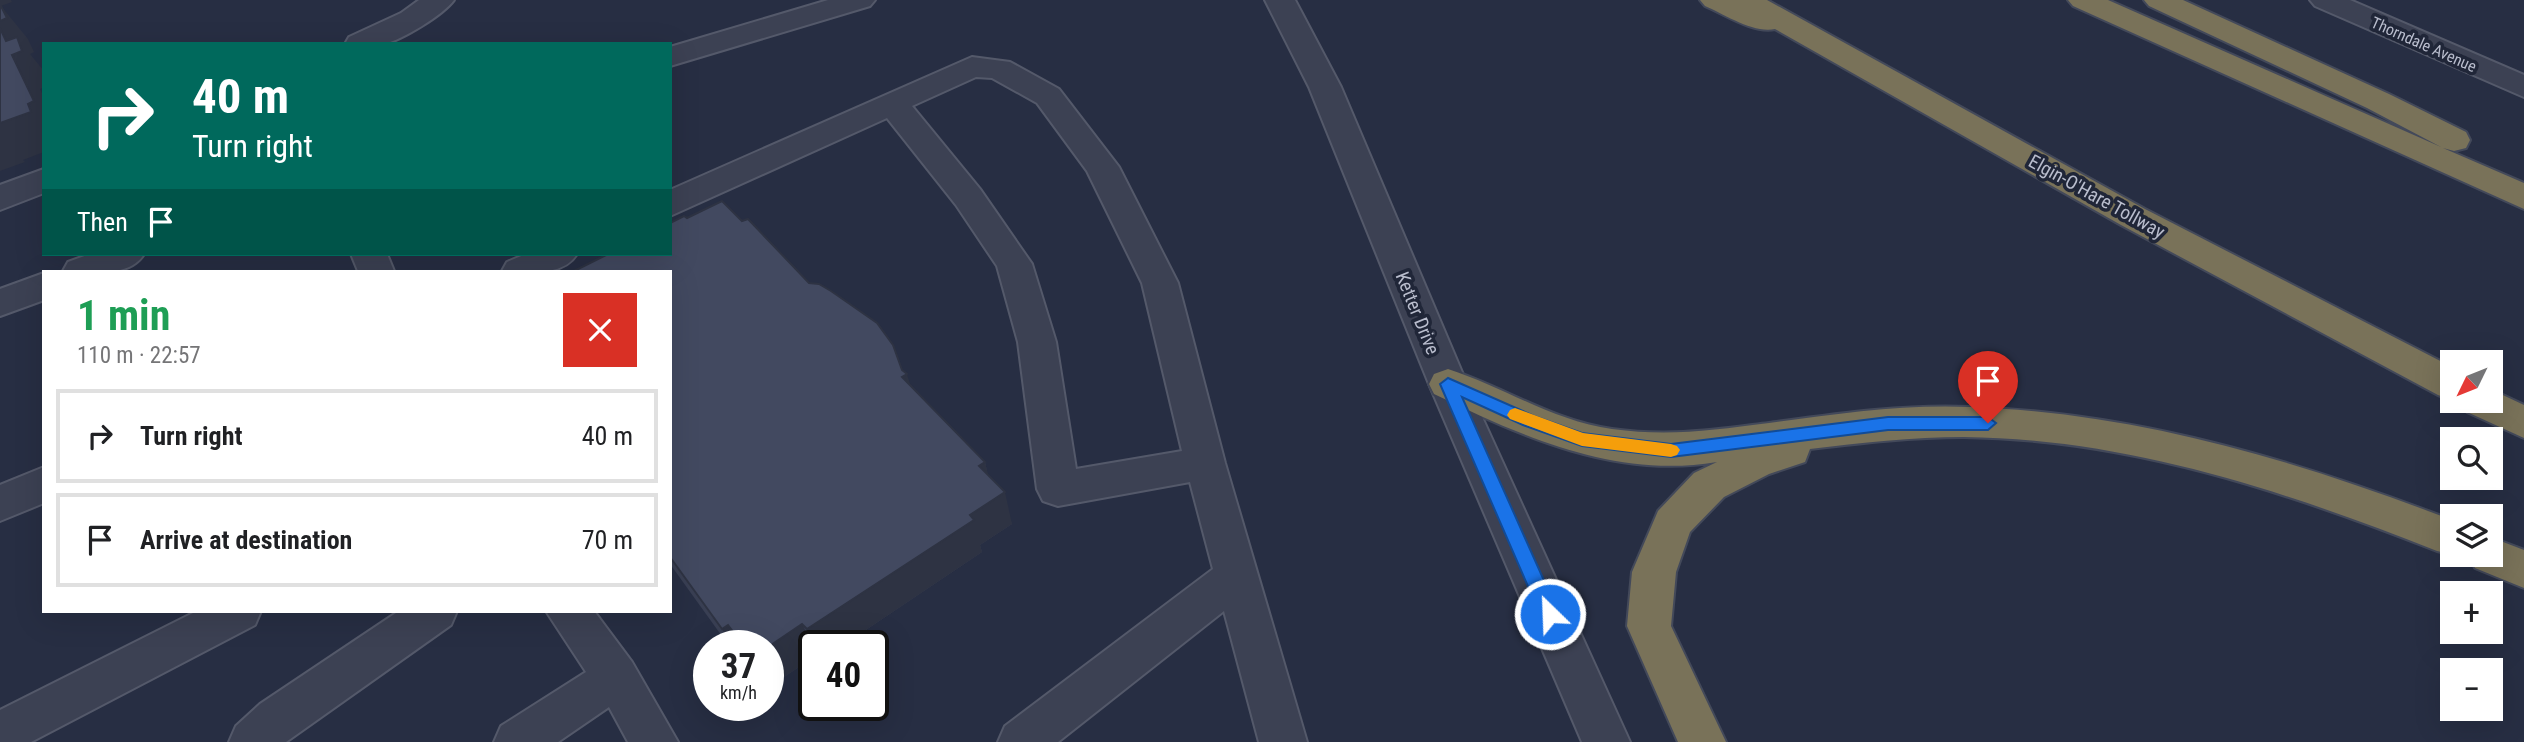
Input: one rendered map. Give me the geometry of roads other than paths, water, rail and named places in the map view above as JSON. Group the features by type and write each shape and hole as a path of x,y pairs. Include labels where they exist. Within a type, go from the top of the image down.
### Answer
{"highway":[{"path":"1715,0 1812,39"},
{"name":"Elgin-O'Hare Tollway","path":"1745,0 2133,217 2440,379"},
{"path":"2083,0 2524,197"},
{"path":"2159,0 2378,102 2524,177"},
{"path":"1448,384 1529,421 1582,439 1671,450 1888,424 1967,422 2040,426 2131,437 2240,462 2350,498 2440,533"},
{"path":"2503,413 2524,424"},
{"path":"1702,742 1649,626 1654,572 1673,523 1709,485 1756,461 1888,424"},
{"path":"2503,561 2524,570"}],"street":[{"path":"364,42 412,19 439,0"},
{"path":"672,56 860,0"},
{"name":"Ketter Drive","path":"1280,0 1325,87 1448,384 1606,742"},
{"name":"Thorndale Avenue","path":"2325,0 2524,87"},
{"path":"672,203 972,67 999,69 1048,96 1102,167 1160,283 1205,463 1283,742"},
{"path":"892,103 968,197 1014,264 1037,342 1058,489 1205,463"},
{"path":"0,198 42,181"},
{"path":"84,270 121,256"},
{"path":"522,270 554,256"},
{"path":"0,303 42,287"},
{"path":"0,504 42,485"},
{"path":"1022,742 1236,576"},
{"path":"0,734 235,613"},
{"path":"253,742 277,719 432,613"},
{"path":"569,613 616,677 654,742"},
{"path":"518,742 616,677"}]}
